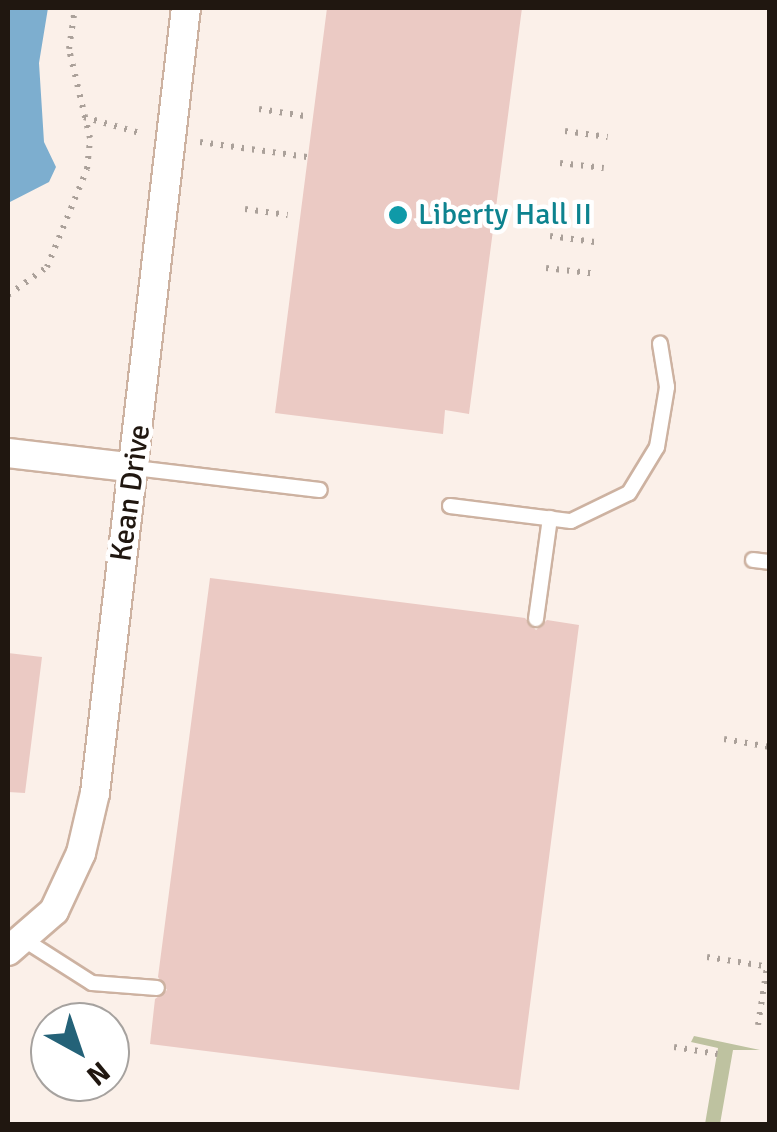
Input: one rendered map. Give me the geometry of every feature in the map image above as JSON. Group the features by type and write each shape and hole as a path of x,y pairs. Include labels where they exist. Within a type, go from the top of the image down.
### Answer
{"street":[{"name":"Kean Drive","path":"15,945 54,911 81,853 135,468 186,8"},
{"path":"8,453 135,468"}],"lane":[{"path":"450,506 550,518 608,509 647,471 667,387 660,344"},
{"path":"135,468 320,490"},
{"path":"536,619 550,518"},
{"path":"753,560 770,562"},
{"path":"15,945 92,984 156,988"}],"path":[{"path":"8,295 47,267 87,169 84,116 70,49 75,8"},
{"path":"259,109 304,116"},
{"path":"84,116 173,138 307,157"},
{"path":"565,131 608,136"},
{"path":"560,163 604,168"},
{"path":"245,209 288,214"},
{"path":"550,236 595,242"},
{"path":"546,268 598,274"},
{"path":"724,739 770,747"},
{"path":"707,957 768,967 758,1026"},
{"path":"674,1047 717,1054"}],"green space":[{"path":"694,1036 760,1050 733,1050 720,1124 705,1124 718,1048 691,1042"}],"water":[{"path":"8,8 48,8 39,63 44,142 56,167 49,182 8,203"}],"building":[{"name":"Liberty Hall II","path":"327,8 522,8 469,414 445,410 443,434 275,413"},
{"path":"210,578 525,618 536,630 547,620 579,625 519,1090 150,1044 155,999 167,990 158,977"},
{"path":"8,653 42,657 25,793 8,792"}],"place":[{"name":"Liberty Hall II","path":"398,215"}]}
